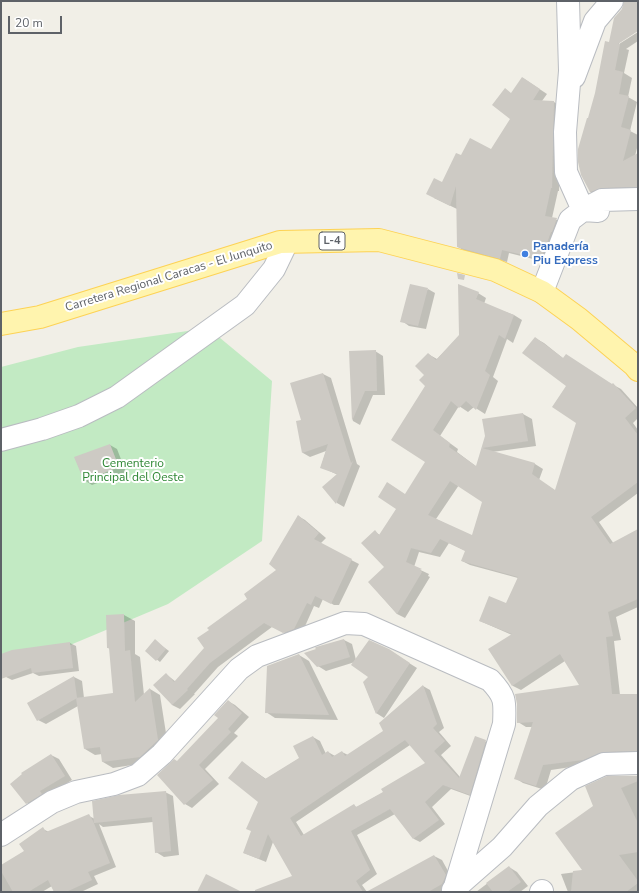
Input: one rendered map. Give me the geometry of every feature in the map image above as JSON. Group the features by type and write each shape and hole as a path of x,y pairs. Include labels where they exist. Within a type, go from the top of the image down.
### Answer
{"main road":[{"name":"Carretera Regional Caracas - El Junquito","path":"1,324 40,317 280,242 379,240 495,270 542,292 579,319 634,364 638,370"}],"street":[{"path":"568,1 570,71 565,132 566,172 583,210"},
{"path":"568,95 595,21 612,1"},
{"path":"542,292 570,220 583,210 602,200 638,200"},
{"path":"583,210 614,211 638,214"},
{"path":"1,440 42,429 79,416 117,397 245,305 274,269 286,242"},
{"path":"1,834 52,802 76,792 114,784 138,775 162,754 239,669 257,656 345,623 364,624 490,680 501,692 505,705 504,724 451,891"},
{"path":"451,891 502,847 538,806 571,779 604,764 638,763"}],"green space":[{"name":"Cementerio Principal del Oeste","path":"208,328 272,381 262,541 168,604 1,674 1,367 78,347"}],"building":[{"path":"624,1 638,1 638,31 618,44 620,44 615,70 623,72 619,94 629,96 621,127 631,130 623,161 638,153 638,187 602,188 590,192 581,175 578,162 578,149 595,93 605,41 609,42 614,18 622,9"},
{"path":"522,77 540,89 533,100 554,101 552,188 545,216 557,218 541,259 502,250 500,259 457,247 456,186 450,206 426,194 434,178 442,182 456,153 461,155 470,138 491,149 510,119 492,105 505,88 511,93"},
{"path":"457,273 465,275 464,280 458,279"},
{"path":"410,284 428,288 418,326 400,322"},
{"path":"458,284 479,292 476,299 514,315 505,339 499,335 485,371 490,375 476,410 466,401 459,408 451,401 433,430 450,443 449,447 476,466 485,436 482,419 523,413 528,441 482,448 535,463 532,474 555,490 576,423 552,407 566,386 522,353 535,337 563,358 566,354 612,384 613,383 636,408 625,418 638,435 638,482 591,517 610,544 638,529 638,599 608,612 613,636 606,637 612,694 638,694 638,751 603,752 583,760 543,765 536,786 514,779 533,722 517,723 517,704 515,694 579,685 560,654 512,686 488,649 512,634 479,621 489,596 506,603 518,577 461,561 465,551 440,539 431,553 411,548 406,562 422,569 420,570 422,572 397,614 368,582 384,567 361,543 375,530 379,535 396,509 378,497 387,482 405,494 425,462 391,440 425,386 419,380 424,375 415,366 428,353 436,360 459,335","holes":["450,481 482,502 472,535 428,515"]},
{"path":"376,350 377,391 365,391 352,421 349,351"},
{"path":"323,373 351,463 353,461 336,504 322,487 337,474 320,468 328,444 302,453 296,421 301,420 290,383"},
{"path":"110,444 119,467 84,481 74,457"},
{"path":"298,515 319,533 314,539 352,559 331,604 315,596 311,605 307,603 294,629 283,633 264,623 210,663 187,689 188,690 172,705 153,685 166,673 174,682 204,648 197,638 209,630 207,628 247,599 244,594 276,570 269,564"},
{"path":"124,614 125,651 130,650 135,702 150,688 158,740 140,757 102,762 100,747 84,749 76,698 113,693 109,648 107,648 106,615"},
{"path":"155,639 166,649 156,661 145,651"},
{"path":"344,639 350,657 317,667 304,653 316,649 316,647"},
{"path":"369,640 389,649 410,663 376,714 363,682 368,677 351,665"},
{"path":"70,642 73,668 32,673 31,668 1,679 1,654 12,650"},
{"path":"299,654 329,715 265,713 267,666"},
{"path":"74,676 77,698 37,721 27,703"},
{"path":"423,685 437,724 433,728 445,741 434,751 459,778 475,736 486,740 470,795 443,785 425,802 439,820 413,839 390,809 351,831 370,870 356,881 363,892 255,892 255,890 292,876 268,834 259,859 243,853 251,831 246,829 258,802 228,778 242,761 265,779 299,758 293,746 313,736 322,755 328,751 332,757 342,751 345,756 383,731 379,723","holes":["405,740 425,763 381,789 383,792 356,807 354,804 301,836 290,818"]},
{"path":"228,700 242,713 228,729 231,732 199,765 213,780 184,805 157,775 174,759 177,761 218,718 214,715"},
{"path":"51,754 65,776 40,791 42,794 26,804 10,784 22,774 21,773"},
{"path":"607,776 638,776 638,781 621,788 637,821 638,852 619,855 638,883 626,892 571,892 573,871 582,870 555,833 593,806 585,786"},
{"path":"166,791 171,851 155,853 152,817 94,823 92,801 119,795"},
{"path":"89,814 110,863 88,872 92,880 66,892 54,892 48,880 28,892 13,892 1,871 1,865 24,851 19,844 43,827 46,832"},
{"path":"434,855 446,875 442,884 428,892 366,892"},
{"path":"509,866 521,882 507,892 493,892 486,883"},
{"path":"206,874 242,892 197,892"}],"place":[{"name":"Panadería Piu Express","path":"525,254"}]}
